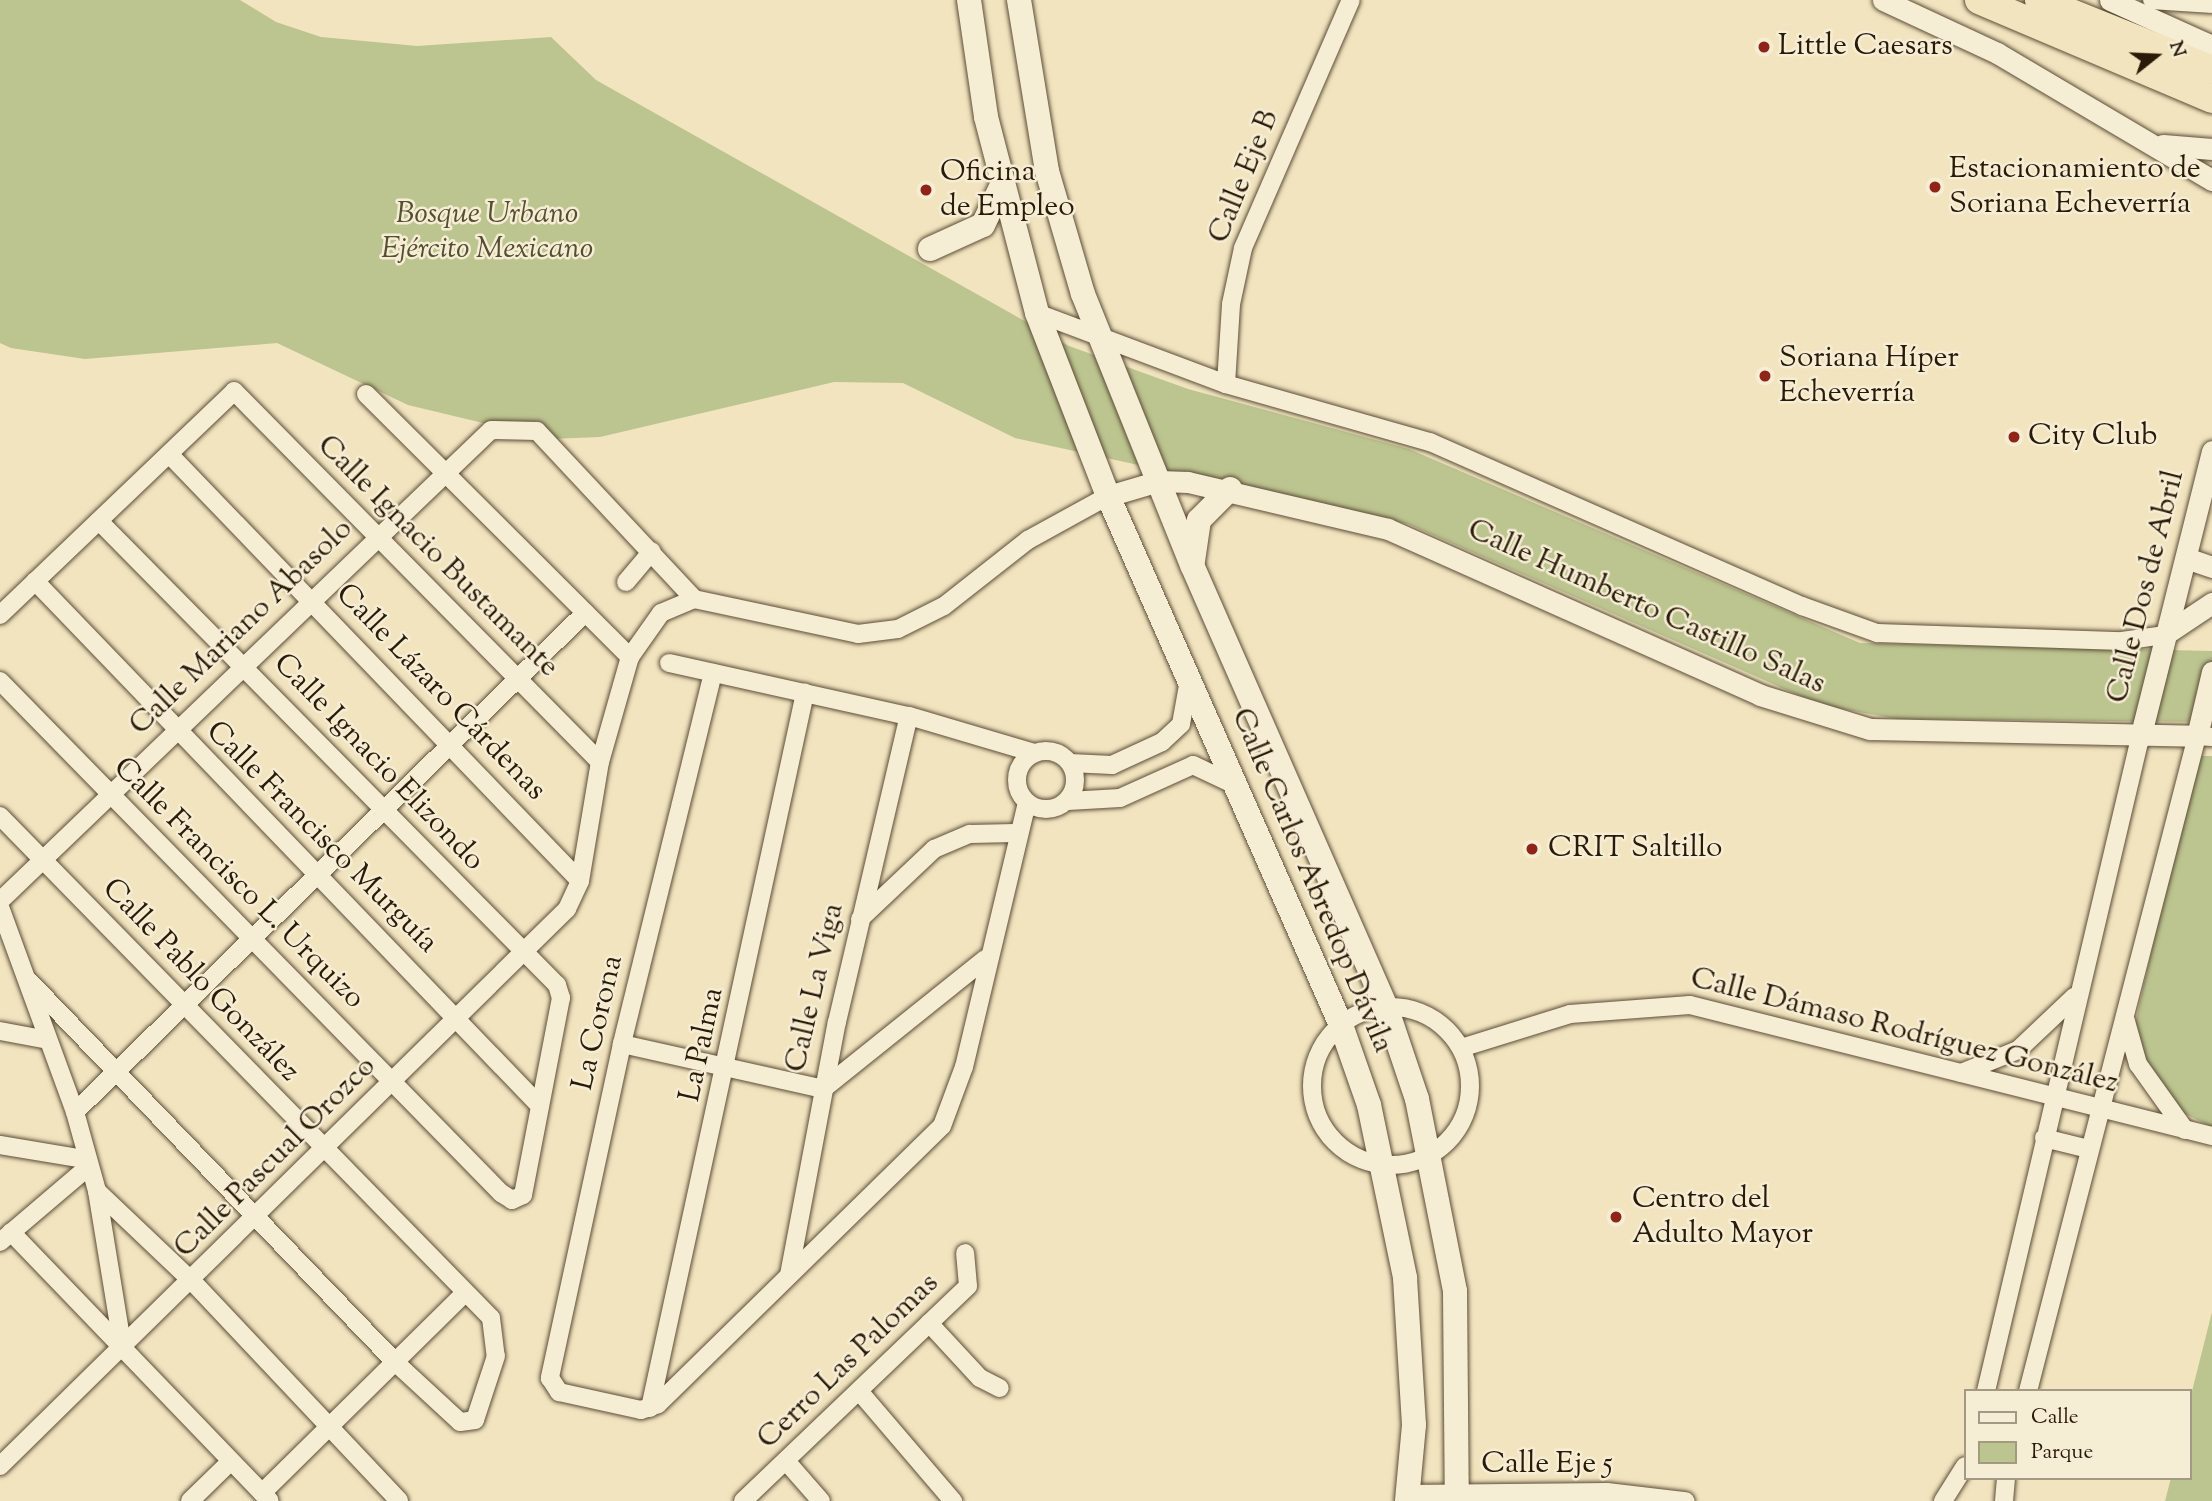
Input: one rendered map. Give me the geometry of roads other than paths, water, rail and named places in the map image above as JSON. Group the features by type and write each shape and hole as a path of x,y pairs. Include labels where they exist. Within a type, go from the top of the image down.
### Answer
{"highway":[{"path":"1979,0 2031,9 2211,52"},
{"path":"2031,9 2212,99"}],"main road":[{"name":"Calle Carlos Abredop Dávila","path":"969,0 1002,185 1037,313 1108,496 1341,1025 1383,1165 1412,1348 1407,1498"},
{"name":"Calle Carlos Abredop Dávila","path":"1019,0 1047,171 1101,341 1192,565 1386,1007 1431,1155 1455,1291 1457,1497"},
{"path":"930,249 983,225 1002,185"},
{"path":"1192,565 1199,520 1230,489"}],"street":[{"name":"Calle Eje B","path":"1226,384 1231,304 1243,248 1351,0"},
{"path":"1882,0 1997,53 2212,180"},
{"path":"2110,0 2211,52"},
{"path":"2152,0 2212,4"},
{"path":"2151,143 2212,149"},
{"path":"2192,169 2212,197"},
{"path":"1037,313 1101,341 1226,384 1441,446 1802,606 1877,633 2122,641 2164,635 2212,603"},
{"name":"Calle Ignacio Bustamante","path":"170,455 234,391 375,537 600,762"},
{"path":"366,394 444,468 630,657"},
{"name":"Calle Mariano Abasolo","path":"0,901 444,468 491,430 537,431 652,551"},
{"name":"Calle Dos de Abril","path":"2140,738 2212,451"},
{"path":"0,615 170,455"},
{"name":"Calle Lázaro Cárdenas","path":"170,455 452,743 580,881"},
{"name":"Calle Humberto Castillo Salas","path":"1108,496 1159,481 1230,489 1388,529 1814,716 1924,734 2140,738 2205,736"},
{"path":"626,582 652,551 694,599 858,634 898,629 944,606 1028,540 1108,496"},
{"name":"Calle Ignacio Elizondo","path":"99,522 244,663 525,956 557,985 561,998 538,1104"},
{"path":"2186,558 2212,567"},
{"name":"Calle Francisco Murguía","path":"35,581 316,875 460,1017 538,1104"},
{"name":"Calle Pascual Orozco","path":"0,1466 525,956 567,909 580,881 600,762 630,657 661,613 694,599"},
{"path":"75,1112 250,937 386,811 516,676 585,612"},
{"path":"669,663 909,716 1034,753 1056,752 1070,763 1076,781 1068,801"},
{"path":"2029,1389 2098,1107 2205,736 2212,672"},
{"name":"La Corona","path":"650,1408 553,1388 622,1044 713,673"},
{"path":"1070,763 1112,765 1162,743 1181,724 1189,677"},
{"name":"Calle Francisco L. Urquizo","path":"0,681 507,1198 519,1199 525,1189 538,1104"},
{"name":"La Palma","path":"650,1408 727,1068 805,693"},
{"name":"Calle La Viga","path":"789,1275 823,1088 909,716"},
{"path":"1986,1389 2055,1098 2076,994 2140,738"},
{"path":"1162,743 1174,771"},
{"path":"650,1408 942,1126 964,1067 985,959 1015,833 1027,803 1018,772 1034,753"},
{"path":"1027,803 1048,810 1068,801 1120,798 1174,771 1209,768 1238,789"},
{"name":"Calle Pablo González","path":"0,816 491,1318 497,1340 490,1386 475,1420 460,1422 396,1363"},
{"path":"860,919 934,849 970,834 1015,833"},
{"path":"0,907 75,1112 86,1163 97,1191 123,1349"},
{"path":"622,1044 823,1088 985,959"},
{"path":"29,981 117,1068 396,1363"},
{"path":"1961,1073 2018,1051 2076,994"},
{"name":"Calle Dámaso Rodríguez González","path":"1461,1048 1570,1014 1660,1003 1961,1073 2212,1136"},
{"path":"1386,1007 1421,1013 1461,1048 1468,1067 1467,1108 1460,1126 1431,1155 1383,1165 1348,1152 1316,1108 1319,1054 1341,1025 1386,1007"},
{"path":"2124,1012 2138,1064 2185,1130"},
{"path":"0,1031 48,1040"},
{"path":"2044,1138 2089,1149"},
{"path":"0,1145 86,1163"},
{"path":"86,1163 6,1237 123,1349 266,1497 465,1293"},
{"path":"97,1191 192,1281 398,1501"},
{"name":"Cerro Las Palomas","path":"743,1501 968,1286 965,1253"},
{"path":"929,1323 980,1378 1000,1388"},
{"path":"859,1391 953,1501"},
{"path":"786,1461 821,1501"},
{"path":"190,1501 230,1462"},
{"path":"1943,1501 1964,1468"},
{"path":"2004,1501 2006,1480"},
{"name":"Calle Eje 5","path":"1407,1498 1607,1492 1685,1501"}],"place":[{"name":"Little Caesars","path":"1764,47"},
{"name":"Estacionamiento de Soriana Echeverría","path":"1935,187"},
{"name":"Oficina de Empleo","path":"926,190"},
{"name":"Soriana Híper Echeverría","path":"1765,376"},
{"name":"City Club","path":"2014,437"},
{"name":"CRIT Saltillo","path":"1532,849"},
{"name":"Centro del Adulto Mayor","path":"1616,1217"}],"park label":[{"name":"Bosque Urbano Ejército Mexicano","path":"487,232"}]}
